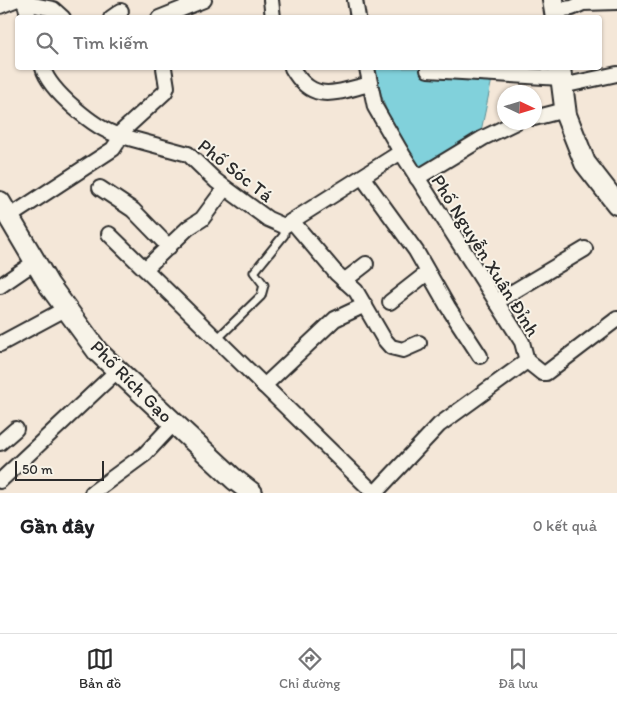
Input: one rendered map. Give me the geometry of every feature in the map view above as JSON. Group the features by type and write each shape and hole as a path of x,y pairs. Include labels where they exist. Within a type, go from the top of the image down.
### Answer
{"street":[{"path":"166,15 202,0"},
{"path":"271,0 273,15"},
{"path":"355,0 358,15"},
{"path":"21,1 28,15"},
{"path":"0,6 21,1 53,9 60,15"},
{"path":"555,9 572,8 583,3 617,2"},
{"name":"Phố Sóc Tá","path":"43,70 45,78 70,102 108,132 188,154 226,188 268,219 288,223"},
{"path":"3,209 113,149 117,143 118,135 165,92 167,87 164,70"},
{"path":"293,70 299,80 316,93 326,94 370,84"},
{"name":"Phố Nguyễn Xuân Đỉnh","path":"367,70 375,107 400,152 522,342 527,361 439,425 374,493"},
{"path":"428,70 561,77 617,74"},
{"path":"561,77 565,110 585,163 615,198"},
{"path":"542,116 565,110"},
{"path":"417,178 500,130"},
{"path":"400,152 363,178 326,198 288,223 356,291 384,338 392,347 403,350 419,343"},
{"path":"363,178 416,251 427,273 480,356"},
{"path":"100,188 133,210 169,246"},
{"path":"145,269 188,228 202,219 226,188"},
{"name":"Phố Rích Gạo","path":"3,209 35,262 98,352 249,492"},
{"path":"109,234 374,493"},
{"path":"496,302 585,248"},
{"path":"0,286 35,262"},
{"path":"344,281 366,264"},
{"path":"390,302 427,273"},
{"path":"264,386 335,319 365,305"},
{"path":"0,344 66,308"},
{"path":"527,361 542,373 546,373 617,320"},
{"path":"0,481 118,370"},
{"path":"92,493 145,454 174,423"},
{"path":"0,443 16,429"}],"lane":[{"path":"217,339 261,296 264,285 254,272 284,235 288,223"}],"water":[{"path":"375,70 435,70 492,79 481,131 422,169 419,168 403,143 391,121 382,97"}]}
